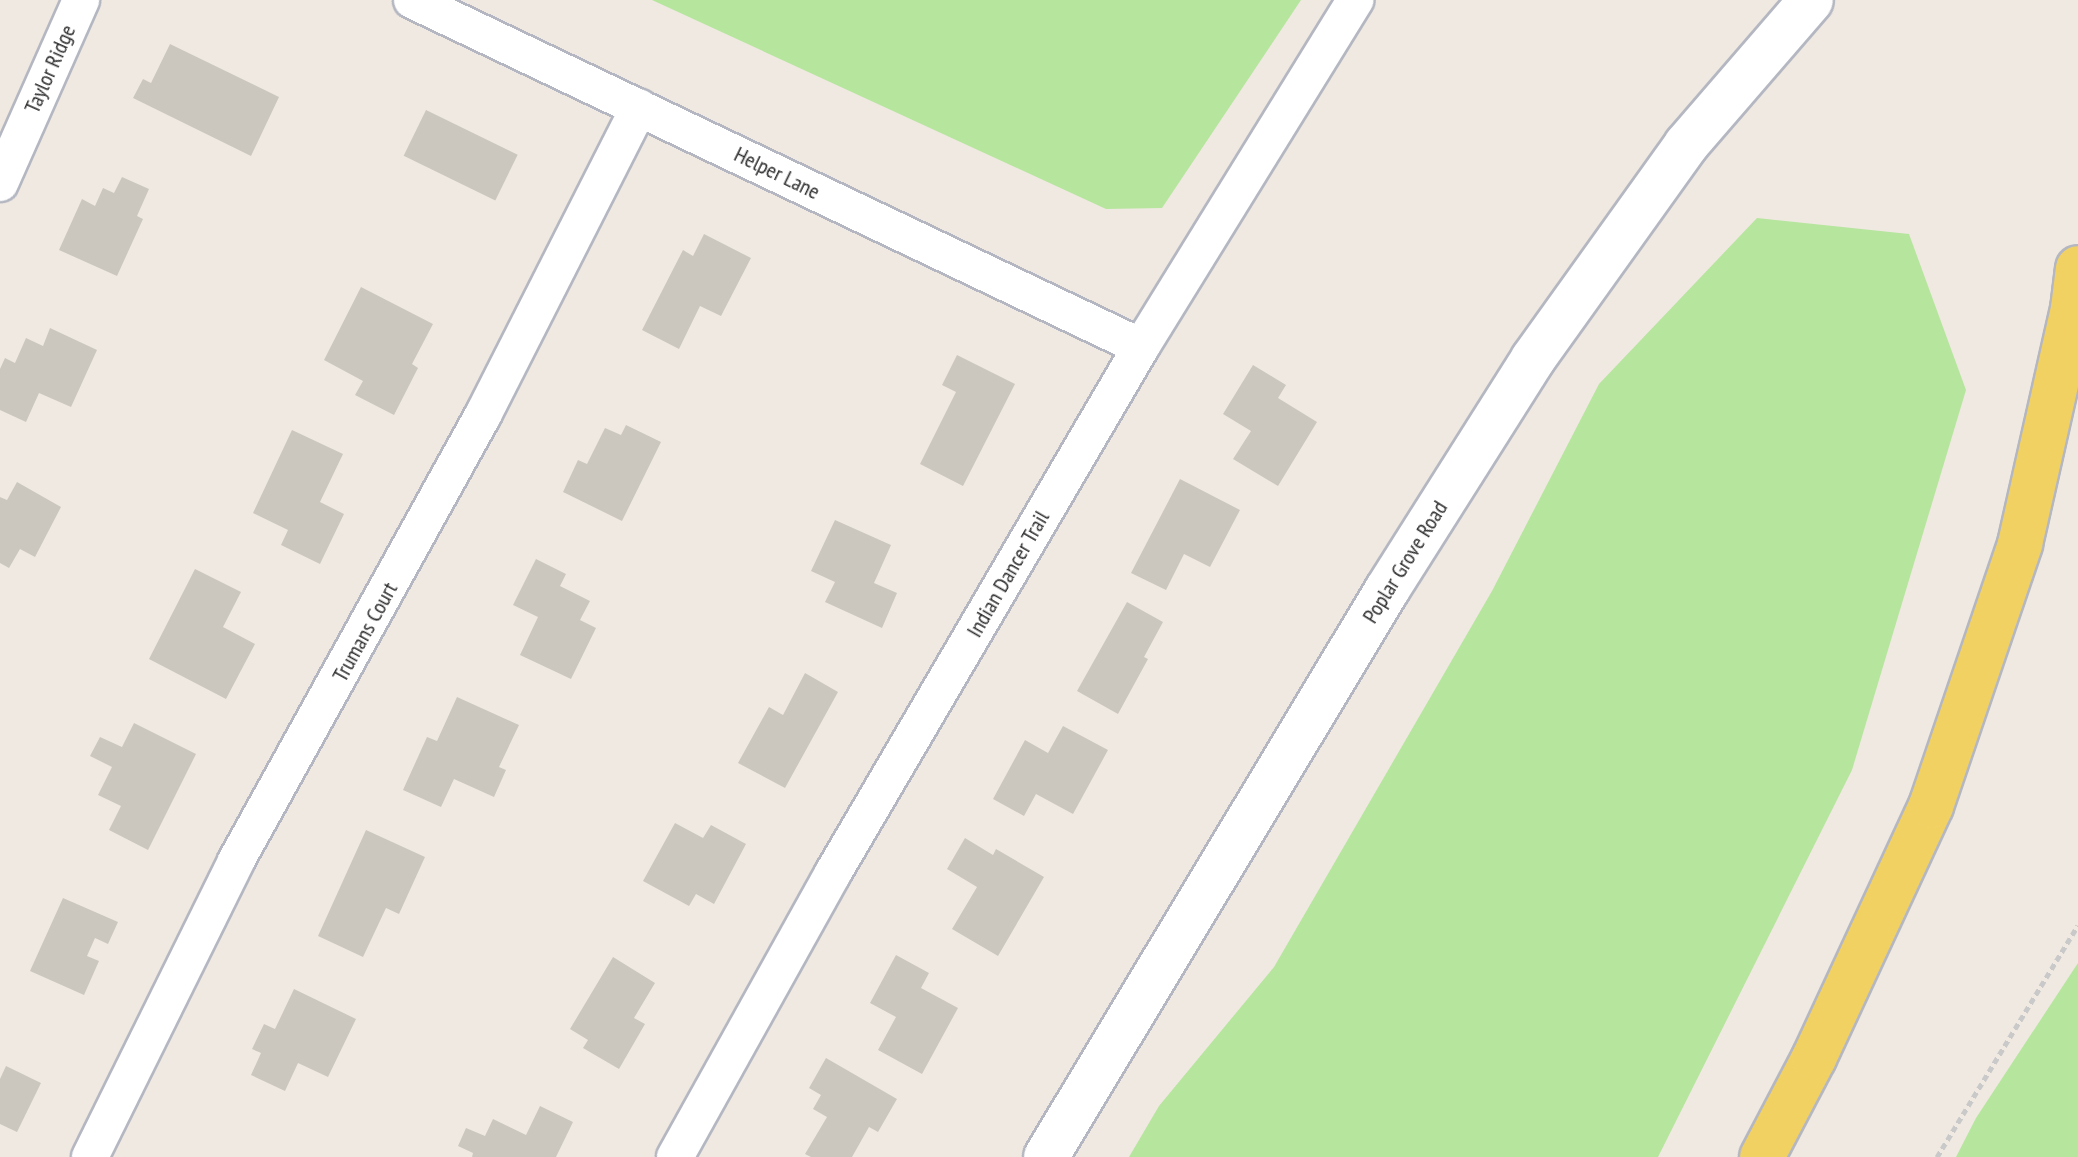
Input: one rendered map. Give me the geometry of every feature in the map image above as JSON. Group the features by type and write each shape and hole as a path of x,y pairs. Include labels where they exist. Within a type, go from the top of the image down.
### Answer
{"main road":[{"name":"Poplar Grove Road","path":"1046,1157 1387,590 1533,359 1686,145 1811,0"},
{"path":"1762,1157 1814,1058 1931,806 2020,544 2073,309 2078,268"}],"street":[{"name":"Taylor Ridge","path":"0,183 81,0"},
{"name":"Helper Lane","path":"412,0 1141,347"},
{"name":"Indian Dancer Trail","path":"675,1157 833,873 1141,347 1355,0"},
{"name":"Trumans Court","path":"90,1157 236,861 483,415 639,107"}],"path":[{"path":"1937,1157 2078,925"}],"green space":[{"path":"652,0 1301,0 1162,208 1106,209"},
{"path":"1757,218 1909,234 1966,390 1852,770 1658,1157 1129,1157 1159,1106 1274,967 1492,591 1599,384"},
{"path":"2078,963 2078,1157 1956,1157 1976,1118"}],"building":[{"path":"170,44 279,97 251,156 133,98 143,79 151,83"},
{"path":"426,110 518,155 495,201 404,156"},
{"path":"122,177 149,189 137,216 143,219 117,276 59,250 82,199 95,206 103,188 114,193"},
{"path":"704,234 751,258 721,316 700,306 679,349 642,330 683,250 693,256"},
{"path":"361,287 433,324 412,364 418,368 394,415 355,395 363,381 324,360"},
{"path":"50,328 97,350 71,407 39,393 26,422 0,410 0,369 5,358 15,363 26,338 43,346"},
{"path":"957,355 1015,384 963,486 920,464 956,392 942,385"},
{"path":"1253,365 1286,385 1278,398 1317,422 1278,486 1233,459 1251,431 1223,414"},
{"path":"626,425 661,442 622,521 563,492 578,460 587,464 605,428 621,435"},
{"path":"292,430 343,454 320,502 344,514 320,564 281,545 288,530 253,513"},
{"path":"1180,479 1240,510 1210,567 1184,554 1166,590 1131,573"},
{"path":"17,482 61,507 35,557 20,549 9,568 0,563 0,497 7,500"},
{"path":"835,520 891,545 874,583 897,593 882,628 825,602 835,582 811,571"},
{"path":"536,559 566,574 560,586 590,601 580,620 596,628 571,679 520,655 538,617 513,605"},
{"path":"195,569 241,592 223,627 255,644 226,699 149,659"},
{"path":"1127,602 1163,622 1144,657 1148,659 1118,714 1077,691"},
{"path":"805,673 838,692 785,788 738,763 769,707 783,715"},
{"path":"457,697 519,725 499,767 506,770 494,797 454,779 441,807 403,790 427,737 437,741"},
{"path":"134,723 196,754 148,850 109,830 121,806 98,795 112,767 90,756 100,737 122,747"},
{"path":"1063,726 1108,750 1073,814 1036,794 1024,816 993,799 1025,740 1048,753"},
{"path":"675,823 703,838 711,825 746,844 714,904 696,894 689,906 643,881"},
{"path":"366,830 425,857 399,914 386,908 363,957 318,936"},
{"path":"965,838 993,855 996,849 1044,877 998,956 952,929 977,887 947,869"},
{"path":"63,898 118,922 108,944 95,938 87,956 99,961 84,995 30,971"},
{"path":"896,955 929,973 921,988 958,1008 922,1074 878,1050 896,1017 870,1003"},
{"path":"613,957 655,983 634,1018 645,1024 619,1069 583,1048 588,1040 570,1029"},
{"path":"294,989 356,1019 328,1077 298,1063 285,1091 251,1075 261,1053 252,1049 264,1024 275,1029"},
{"path":"826,1058 897,1099 878,1132 869,1127 852,1157 811,1157 805,1154 827,1117 813,1109 821,1095 809,1088"},
{"path":"6,1066 41,1083 17,1132 0,1124 0,1079"},
{"path":"540,1106 573,1122 556,1157 472,1157 473,1153 458,1146 466,1128 485,1136 493,1119 526,1135"}]}
